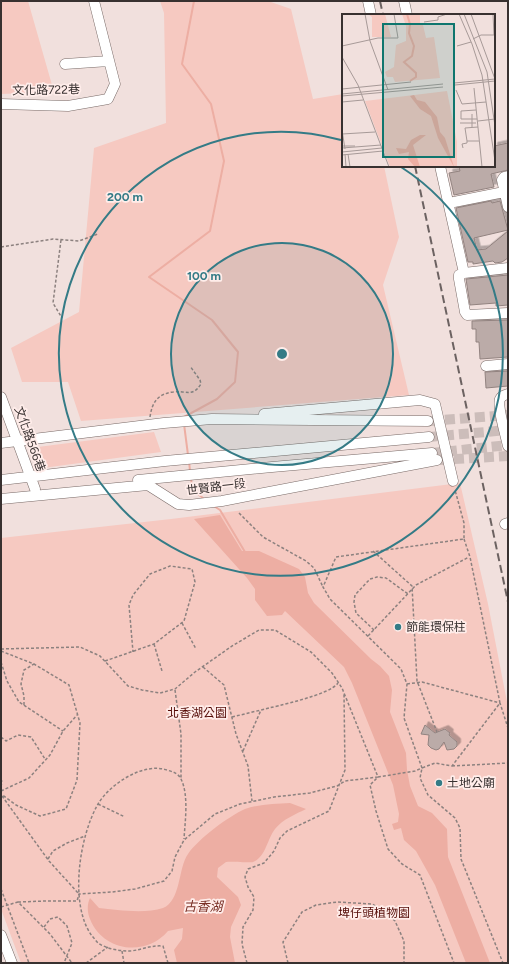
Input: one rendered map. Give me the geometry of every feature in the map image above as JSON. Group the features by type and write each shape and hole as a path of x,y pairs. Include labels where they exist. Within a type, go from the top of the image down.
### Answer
{"street":[{"name":"文化路722巷","path":"1,104 68,106 108,99 115,84 94,1"},
{"path":"368,1 371,14"},
{"path":"404,1 407,14"},
{"path":"65,64 109,61"},
{"path":"440,167 464,273"},
{"path":"508,176 504,177 502,180 508,207"},
{"path":"449,203 504,192"},
{"path":"508,268 464,273 460,275 459,279 465,312 467,314 508,313"},
{"path":"486,366 508,364"},
{"path":"508,394 500,400 500,408 508,446"},
{"name":"文化路566巷","path":"1,397 35,489"},
{"path":"1,443 164,423 420,400 435,404 452,481"},
{"path":"208,419 428,422"},
{"path":"1,480 165,461 429,437"},
{"name":"世賢路一段","path":"1,493 218,472 435,457 222,501 189,505 178,504 148,485 1,499"},
{"path":"1,935 12,963"}],"path":[{"path":"1,248 53,239 79,241 98,234"},
{"path":"60,240 53,304 62,318"},
{"path":"149,425 151,406 160,396 173,392 189,393 197,390 201,384 200,380 190,366"},
{"path":"452,481 464,523 464,539 470,557 500,703 504,711 508,728"},
{"path":"239,513 263,537 306,561 314,568 330,599 401,669 407,684 404,718 422,768 420,778 428,795 455,818 460,828 461,859 502,963"},
{"path":"323,587 336,557 464,539"},
{"path":"373,551 412,586 417,681 437,732"},
{"path":"368,636 416,585 470,557"},
{"path":"105,662 133,652 154,644 184,621 195,582 192,569 170,566 150,574 133,595 129,605 133,652"},
{"path":"374,630 356,613 354,602 355,595 365,584 370,579 377,577 386,578 408,594"},
{"path":"182,623 196,649"},
{"path":"1,650 80,647 100,656 128,686 160,693 175,689 232,646 259,630 275,630 311,652 332,673 344,692 378,777"},
{"path":"154,644 162,671"},
{"path":"1,650 34,664 69,685 80,723 77,780 66,809 40,816 16,805 1,794"},
{"path":"1,662 7,681 19,702 63,731"},
{"path":"24,705 24,696 21,684 24,670 34,664"},
{"path":"203,667 224,685 236,734 248,766 252,801"},
{"path":"232,717 323,693 335,687 338,682"},
{"path":"407,684 422,682 500,703"},
{"path":"175,689 179,708 181,734 181,779 185,792 184,840"},
{"path":"247,963 242,944 243,927 253,910 254,897 248,887 245,877 248,869 264,863 274,851 280,838 287,831 329,810 345,770 344,692"},
{"path":"452,766 500,703"},
{"path":"243,751 260,710"},
{"path":"1,791 29,778 50,755 63,731 77,715"},
{"path":"1,737 6,741 18,735 31,738 46,759"},
{"path":"79,894 135,889 164,881 172,870 175,857 184,840 215,814 240,804 274,797 310,793 339,786 346,781 416,771 435,763 452,766 508,763"},
{"path":"168,963 163,946 154,945 131,951 113,949 97,942 87,928 82,914 79,894 80,868 85,836 98,804 110,790 133,773 159,767 176,773 181,779"},
{"path":"378,777 370,785 376,811 388,849 402,864 420,875 454,963"},
{"path":"1,779 1,786"},
{"path":"1,794 48,859 79,894"},
{"path":"98,804 125,817"},
{"path":"48,859 53,851 85,836"},
{"path":"1,889 29,963"},
{"path":"1,907 18,902 77,901 79,894"},
{"path":"18,902 44,927 72,963"},
{"path":"288,963 283,942 302,912 316,905 337,902 372,904 381,909 395,921 404,941 404,963"},
{"path":"44,927 50,919 58,917 67,926 72,943 64,963"},
{"path":"86,963 108,947"},
{"path":"122,950 124,963"}],"green space":[{"path":"1,1 28,1 54,92 1,94"},
{"path":"160,1 268,1 291,9 313,99 342,94 342,167 384,167 399,237 383,285 409,395 81,421 68,382 22,382 11,348 79,312 94,148 166,123 164,13"},
{"path":"154,432 161,452 43,468 38,447"},
{"name":"北香湖公園","path":"460,483 488,604 508,707 508,963 21,963 1,909 1,538 171,519"}],"water":[{"path":"220,515 242,551 259,551 299,569 305,577 308,593 314,603 389,676 392,690 390,712 406,753 410,786 418,806 432,813 447,829 448,857 490,963 466,963 435,885 416,851 404,840 401,828 394,830 392,824 398,822 399,814 393,785 352,683 344,667 285,611 282,615 267,616 255,600 255,589 247,578 194,519"},
{"name":"古香湖","path":"290,803 306,809 278,825 272,833 264,852 257,860 253,862 226,862 218,868 217,877 238,897 241,905 231,927 230,937 235,963 177,963 174,950 182,939 183,928 168,931 159,939 148,945 137,947 126,947 115,944 96,930 88,914 90,898 99,908 148,911 163,908 173,899 182,867 188,854 206,835 238,812 250,807"}],"building":[{"path":"508,143 508,170 491,174 494,187 454,195 449,173 460,171 459,167 495,167 495,146"},
{"path":"491,201 492,203 500,201 508,230 474,238 477,250 486,249 508,231 508,258 502,262 495,263 493,261 473,264 473,262 468,262 456,208"},
{"path":"508,275 508,305 496,306 496,303 470,305 466,279"},
{"path":"508,320 508,357 480,359 479,342 476,342 476,329 472,329 472,321"},
{"path":"508,371 508,386 486,388 485,372"},
{"path":"425,725 435,733 445,729 457,742 457,746 454,749 447,750 444,742 439,749 436,750 431,748 428,745 429,735 421,734"}],"waterway":[{"path":"184,417 217,399 235,382 238,352 212,320 149,277 210,231 224,161 211,104 182,64 194,1"},
{"path":"184,424 188,455"},
{"path":"189,461 190,471"},
{"path":"191,477 192,489 204,499"},
{"path":"214,506 220,510 245,552"}],"tunnel":[{"path":"430,421 508,415"},
{"path":"429,437 508,430"},
{"path":"432,453 508,445"},
{"path":"439,460 508,456"}],"railway":[{"path":"380,1 383,14"},
{"path":"415,167 508,602"}],"place":[{"name":"節能環保柱","path":"398,627"},
{"name":"土地公廟","path":"439,783"}],"park label":[{"name":"埤仔頭植物園","path":"374,913"}]}
